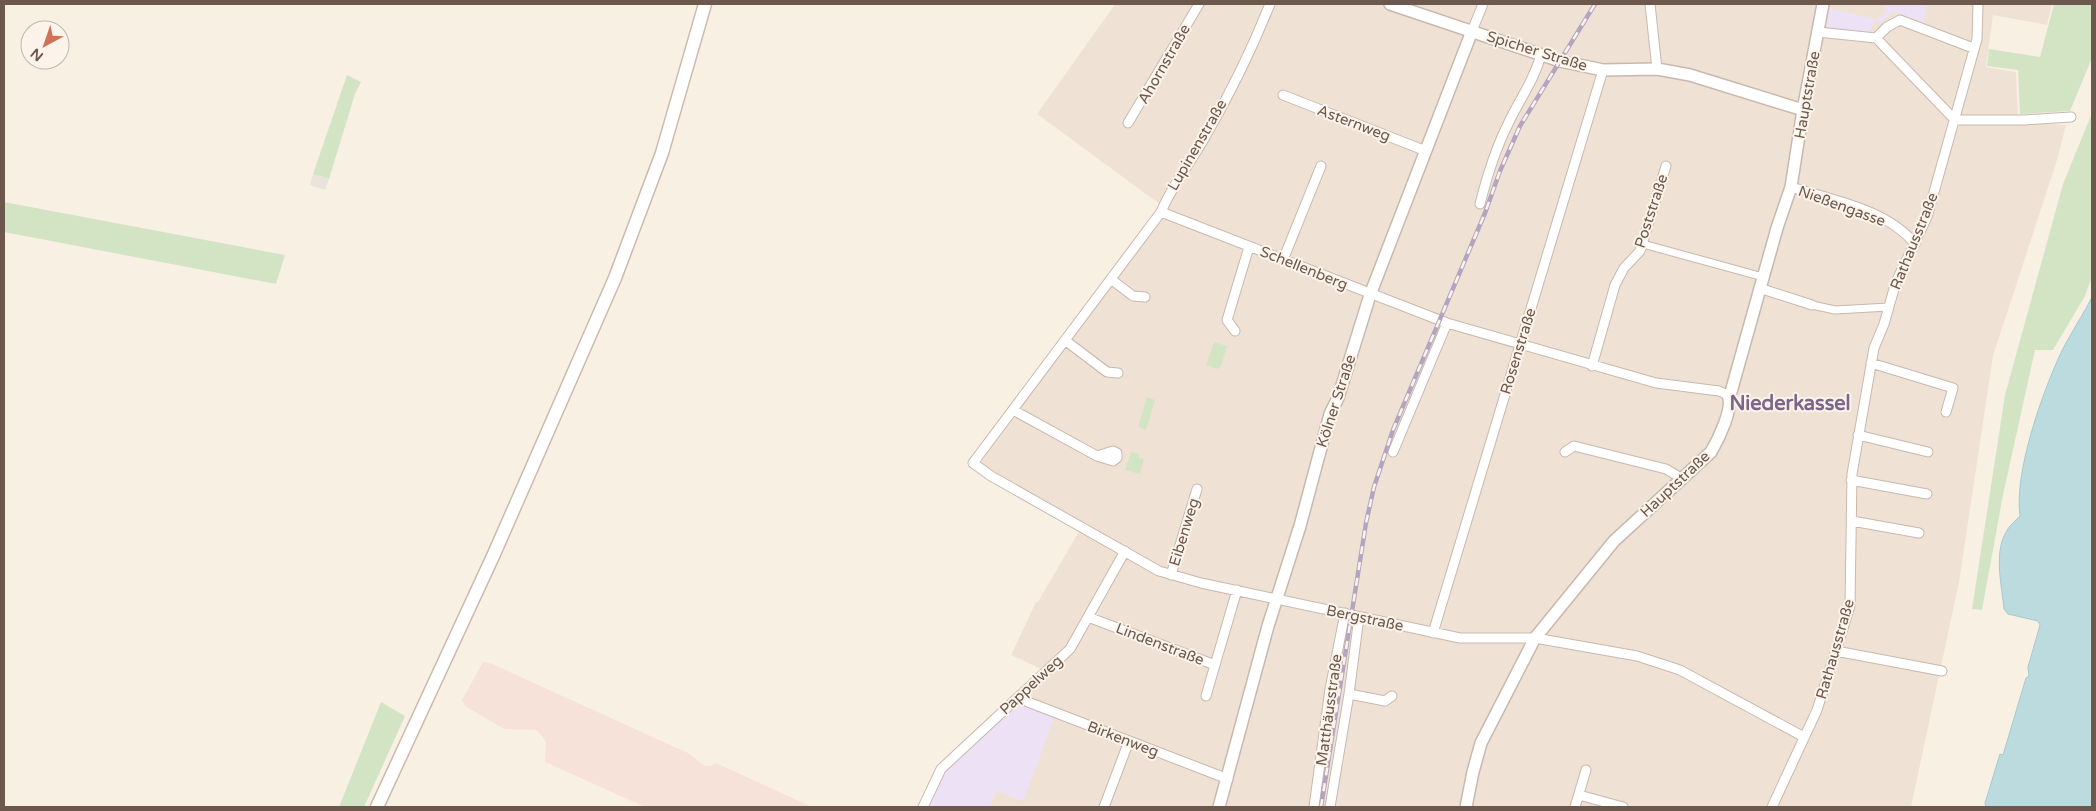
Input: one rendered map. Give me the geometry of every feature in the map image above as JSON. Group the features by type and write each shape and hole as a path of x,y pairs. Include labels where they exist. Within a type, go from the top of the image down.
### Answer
{"main road":[{"path":"377,807 494,554 614,278 662,153 705,4"}],"street":[{"name":"Ahornstraße","path":"1128,123 1199,4"},
{"name":"Lupinenstraße","path":"994,436 1161,212 1168,194 1190,164 1248,58 1270,4"},
{"name":"Kölner Straße","path":"1218,807 1228,779 1268,626 1330,414 1338,398 1370,294 1483,4"},
{"path":"1650,4 1656,69"},
{"name":"Hauptstraße","path":"1466,807 1481,743 1535,638 1614,541 1711,452 1719,437 1729,404 1728,395 1731,392 1761,283 1791,188 1803,110 1823,4"},
{"name":"Rathausstraße","path":"1772,807 1817,710 1850,606 1851,480 1871,362 1896,282 1927,218 1973,48 1977,40 1978,4"},
{"name":"Spicher Straße","path":"1397,5 1541,55 1603,70 1656,69 1690,75 1803,110"},
{"path":"1876,38 1887,27 1900,20 1973,48"},
{"path":"1818,32 1876,38 1955,120 2024,120 2071,117"},
{"path":"1480,204 1488,171 1508,124 1536,75 1541,55"},
{"name":"Rosenstraße","path":"1433,633 1603,70"},
{"name":"Asternweg","path":"1283,95 1426,151"},
{"path":"1284,260 1321,166"},
{"name":"Poststraße","path":"1592,366 1619,275 1640,251 1666,166"},
{"name":"Nießengasse","path":"1791,188 1883,218 1906,232 1914,244"},
{"name":"Schellenberg","path":"1161,212 1447,324 1656,384 1719,391 1728,395"},
{"path":"1643,244 1761,283 1812,305 1835,310 1889,307"},
{"path":"1235,331 1227,320 1249,247"},
{"path":"1112,280 1133,296 1145,297"},
{"path":"1393,452 1447,324"},
{"path":"1066,341 1107,372 1118,373"},
{"path":"1871,362 1953,388 1946,412"},
{"path":"1013,410 1097,456"},
{"path":"1858,435 1928,452"},
{"name":"Bergstraße","path":"994,436 973,463 991,476 1159,571 1277,599 1460,638 1535,638 1637,656 1680,670 1804,737"},
{"path":"1565,452 1574,446 1666,469 1681,478"},
{"path":"1851,480 1927,494"},
{"name":"Eibenweg","path":"1171,575 1197,489"},
{"path":"1852,521 1919,533"},
{"name":"Pappelweg","path":"923,807 941,769 1070,649 1125,551"},
{"name":"Lindenstraße","path":"1088,617 1215,665 1237,590"},
{"name":"Matthäusstraße","path":"1314,807 1330,689 1345,614"},
{"path":"1330,807 1349,694 1359,617"},
{"path":"1836,650 1942,671"},
{"path":"1206,696 1215,665"},
{"path":"1349,694 1385,702 1392,696"},
{"name":"Birkenweg","path":"1021,695 1028,702 1228,779"},
{"path":"1104,807 1129,741"},
{"path":"1575,807 1586,770"},
{"path":"1579,795 1623,807"}],"shaded area":[{"path":"1115,4 2052,4 2047,25 1993,15 1986,67 2016,72 2018,121 2066,125 2058,157 1993,356 1959,582 1911,807 925,807 943,770 1049,673 1011,655 1036,602 1038,602 1084,523 993,472 982,464 982,458 1161,205 1037,114"},
{"path":"1886,4 1927,4 1923,24 1892,11 1882,22 1875,21 1867,33 1826,29 1828,8 1875,19 1884,14"},
{"path":"313,174 329,179 325,190 310,185"},
{"path":"483,662 490,663 688,753 705,766 711,766 716,763 812,807 645,807 545,762 546,743 536,730 504,729 465,706 462,700"},
{"path":"1017,701 1055,716 1023,801 996,791 990,807 925,807 943,770"}],"green space":[{"path":"2054,4 2092,4 2092,58 2070,111 2020,114 2018,70 1987,66 1989,49 2040,57"},
{"path":"347,75 361,82 355,94 329,179 313,174"},
{"path":"2092,113 2092,277 2085,296 2053,350 2035,350 2003,495 1982,610 1972,609 2005,395 2063,184"},
{"path":"4,202 285,255 276,284 4,232"},
{"path":"1214,342 1227,346 1221,366 1217,369 1206,365"},
{"path":"1147,397 1155,400 1146,430 1138,427"},
{"path":"1131,452 1139,454 1139,458 1144,459 1140,474 1125,470"},
{"path":"381,702 405,716 364,807 339,807"}],"water":[{"path":"2092,297 2092,807 1986,807 1985,803 2000,754 2003,755 2026,678 2029,676 2028,667 2040,625 2038,621 2008,614 2004,609 1999,561 2000,551 2005,534 2020,516 2019,498 2025,457 2044,393 2063,350"}],"railway":[{"path":"1321,807 1366,523 1374,487 1393,430 1520,126 1595,4"}],"district":[{"name":"Niederkassel","path":"1790,404"}]}
